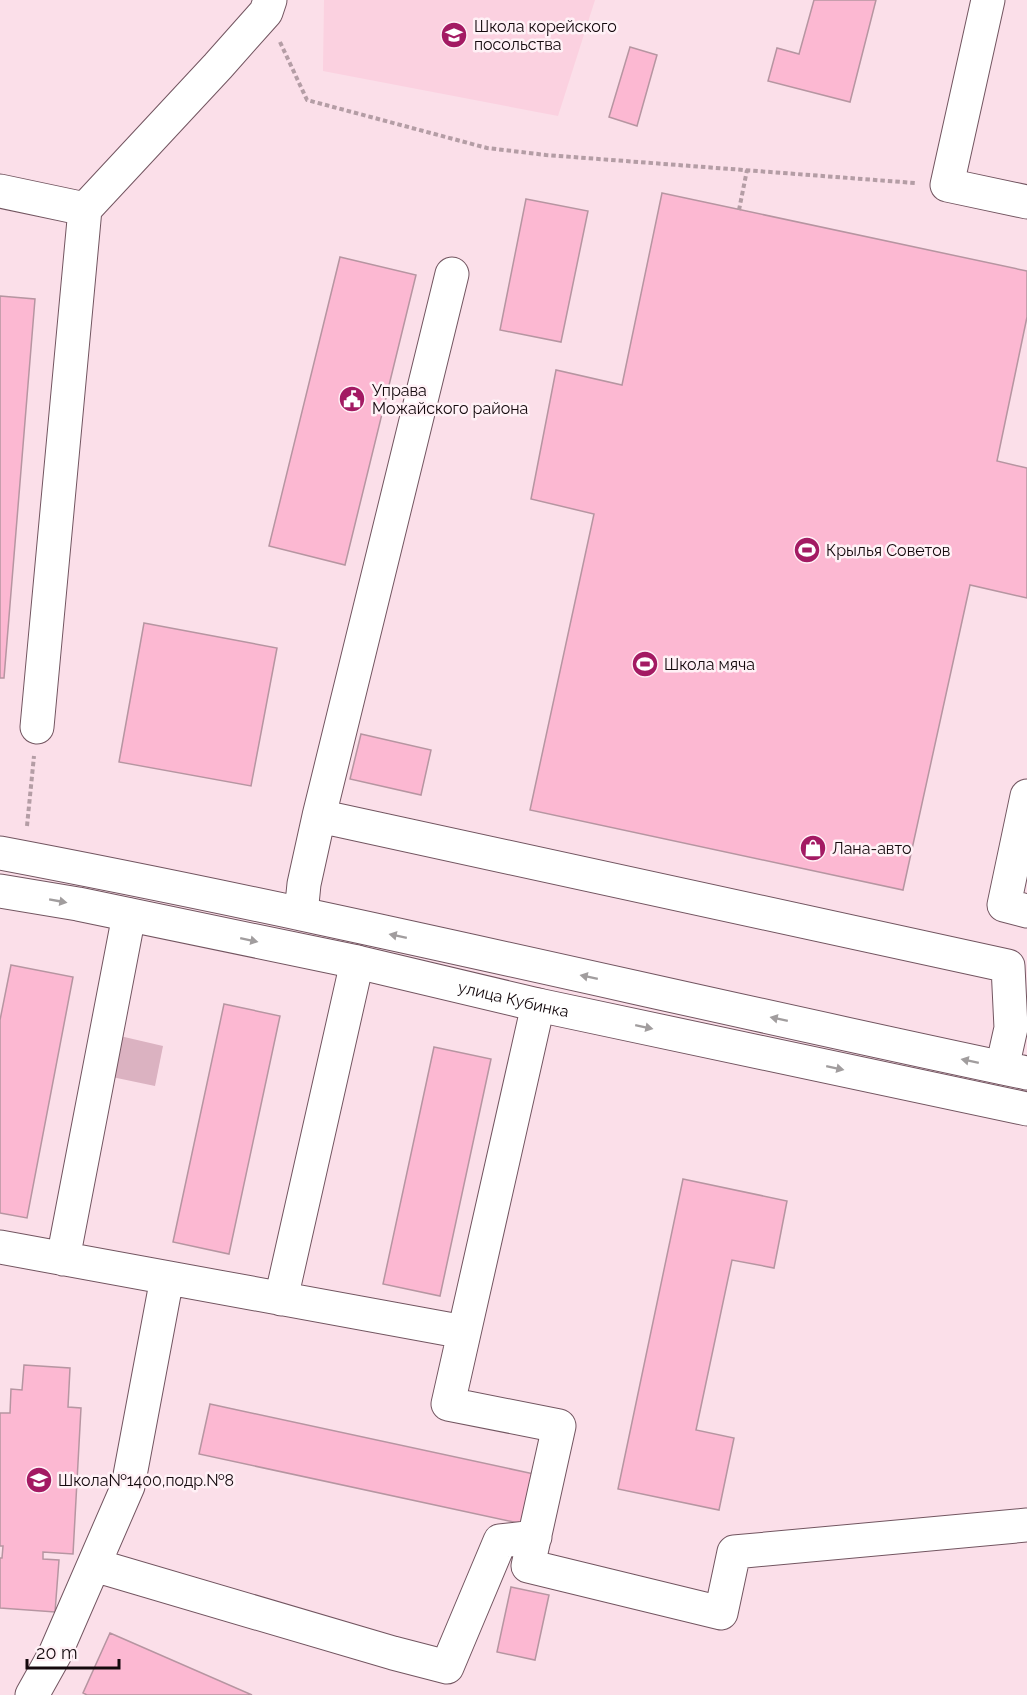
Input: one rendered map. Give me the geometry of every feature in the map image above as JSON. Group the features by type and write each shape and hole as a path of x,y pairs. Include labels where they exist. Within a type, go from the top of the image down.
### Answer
{"main road":[{"path":"988,0 947,185 1027,202"},
{"path":"37,727 86,209 218,66 268,6"},
{"path":"0,191 86,209"},
{"path":"301,914 304,884 319,816 452,274"},
{"path":"1027,796 1004,905 1027,911"},
{"path":"0,853 301,914 1015,1071 1008,966 319,816"},
{"name":"улица Кубинка","path":"0,891 357,962 538,1005 1027,1109"},
{"path":"63,1259 129,915"},
{"path":"281,1299 357,962"},
{"path":"538,1005 448,1404 559,1426 528,1566 721,1613 734,1552 1027,1525"},
{"path":"0,1247 464,1332"},
{"path":"32,1695 55,1654 129,1486 167,1278"},
{"path":"94,1565 447,1667 500,1541 535,1537"}],"path":[{"path":"268,6 307,100 487,148 546,155 947,185"},
{"path":"739,210 747,170"},
{"path":"27,827 37,727"}],"shaded area":[{"name":"Школа корейского посольства","path":"324,0 595,0 558,116 323,71"},
{"path":"120,1036 163,1046 155,1086 112,1077"}],"building":[{"path":"814,0 876,0 850,102 768,81 777,48 799,54"},
{"path":"630,47 657,55 637,126 609,117"},
{"name":"Крылья Советов","path":"662,193 1027,271 1027,317 997,461 1027,468 1027,598 970,585 903,890 530,810 594,514 531,499 556,370 622,385"},
{"path":"526,199 588,211 561,342 500,330"},
{"path":"340,257 416,275 345,565 269,546"},
{"path":"0,296 35,299 4,678 0,678"},
{"path":"144,623 277,648 251,786 119,762"},
{"path":"361,734 431,750 421,795 350,779"},
{"path":"11,965 73,977 27,1218 0,1213 0,1020"},
{"path":"224,1004 280,1016 229,1254 173,1242"},
{"path":"434,1047 491,1059 440,1296 383,1284"},
{"path":"683,1179 787,1201 774,1268 732,1260 696,1430 734,1438 719,1510 618,1489"},
{"name":"Школа№1400,подр.№8","path":"24,1365 70,1368 68,1407 81,1408 73,1554 43,1552 43,1559 59,1560 55,1612 0,1608 0,1558 2,1558 3,1546 0,1546 0,1413 10,1413 11,1389 22,1390"},
{"path":"210,1404 534,1474 523,1524 199,1454"},
{"path":"511,1587 549,1595 535,1660 497,1652"},
{"path":"110,1633 252,1695 87,1695 83,1693"}],"place":[{"name":"Школа корейского посольства","path":"454,35"},
{"name":"Управа Можайского района","path":"352,399"},
{"name":"Крылья Советов","path":"807,550"},
{"name":"Школа мяча","path":"645,664"},
{"name":"Лана-авто","path":"813,848"},
{"name":"Школа№1400,подр.№8","path":"39,1480"}]}
